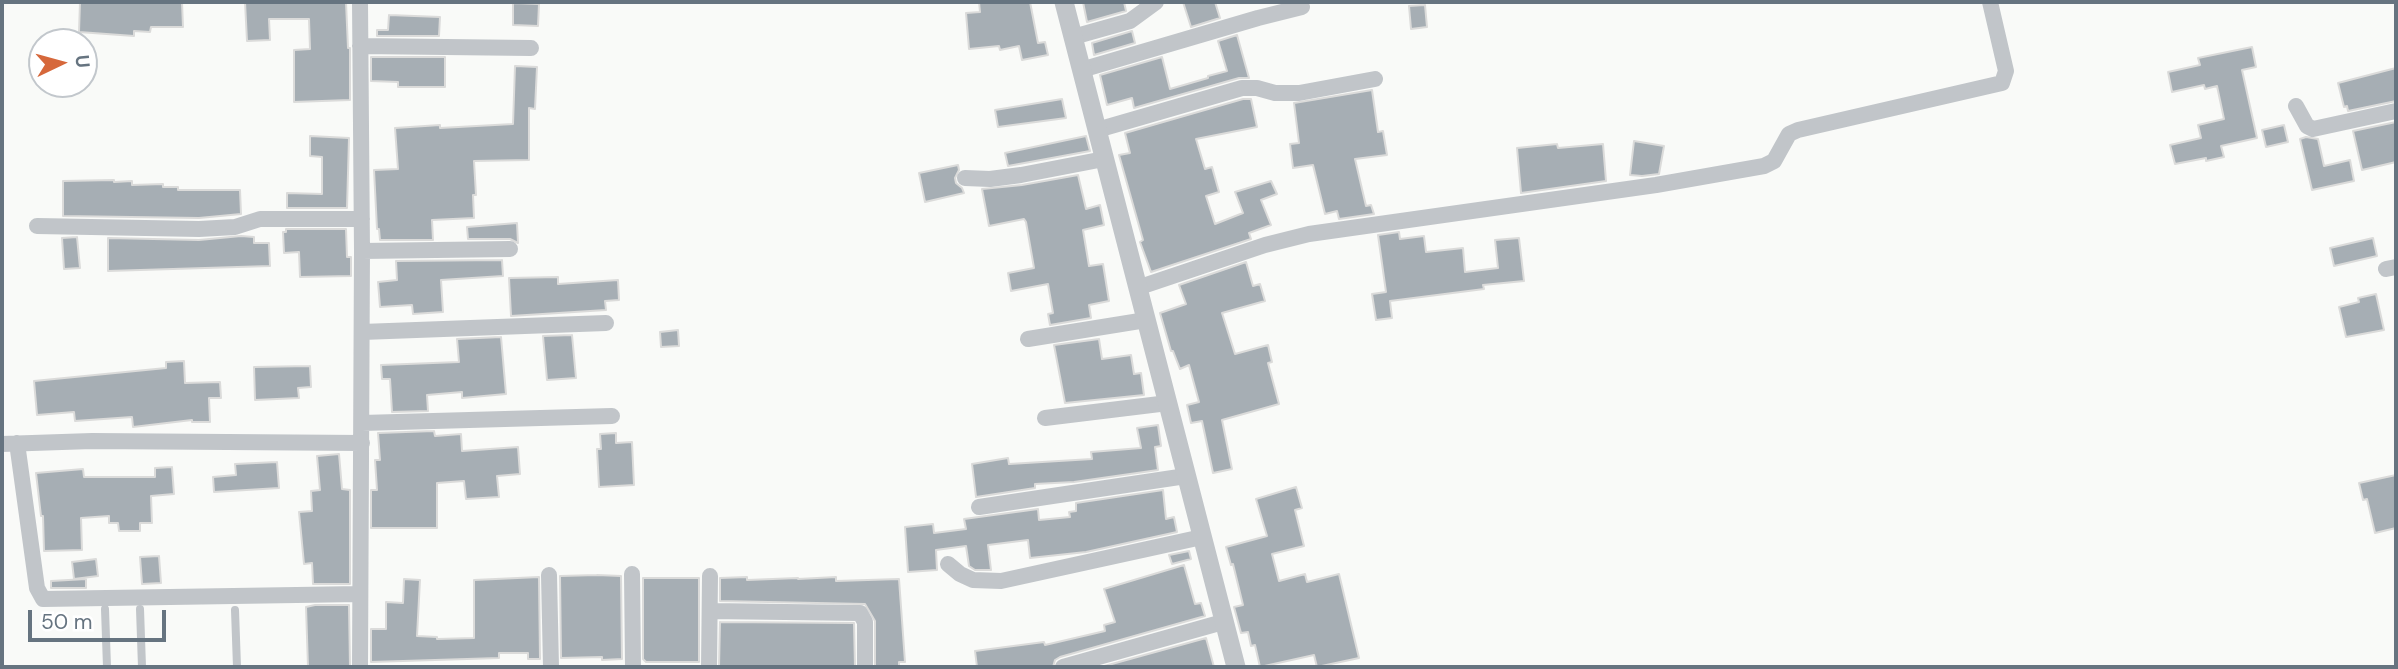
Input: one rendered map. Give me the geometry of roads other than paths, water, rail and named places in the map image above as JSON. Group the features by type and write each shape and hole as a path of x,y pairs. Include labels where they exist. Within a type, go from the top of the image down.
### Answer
{"street":[{"path":"360,2 360,667"},
{"path":"1064,2 1236,667"},
{"path":"1073,37 1130,21 1156,2"},
{"path":"1138,288 1265,245 1309,234 1656,185 1764,166 1774,161 1788,134 1798,130 2002,83 2006,71 1990,2"},
{"path":"1081,70 1302,7"},
{"path":"360,46 531,48"},
{"path":"1097,130 1242,88 1299,93 1375,79"},
{"path":"2296,106 2307,126 2314,129 2396,111"},
{"path":"965,178 990,179 1021,175 1104,159"},
{"path":"37,226 200,229 234,227 260,219 362,219"},
{"path":"362,251 510,249"},
{"path":"1028,339 1146,320"},
{"path":"362,332 606,323"},
{"path":"1045,418 1167,403"},
{"path":"362,423 612,416"},
{"path":"360,594 43,599 37,588 9,444 92,441 362,443"},
{"path":"979,507 1186,476"},
{"path":"948,564 973,580 1001,581 1202,537"},
{"path":"632,574 632,667"},
{"path":"549,575 549,667 559,667"},
{"path":"709,667 710,576"},
{"path":"710,611 860,613 865,622 865,667"},
{"path":"1063,667 1223,622"}],"lane":[{"path":"105,609 107,667"},
{"path":"140,609 142,667"},
{"path":"235,610 237,667"}]}
